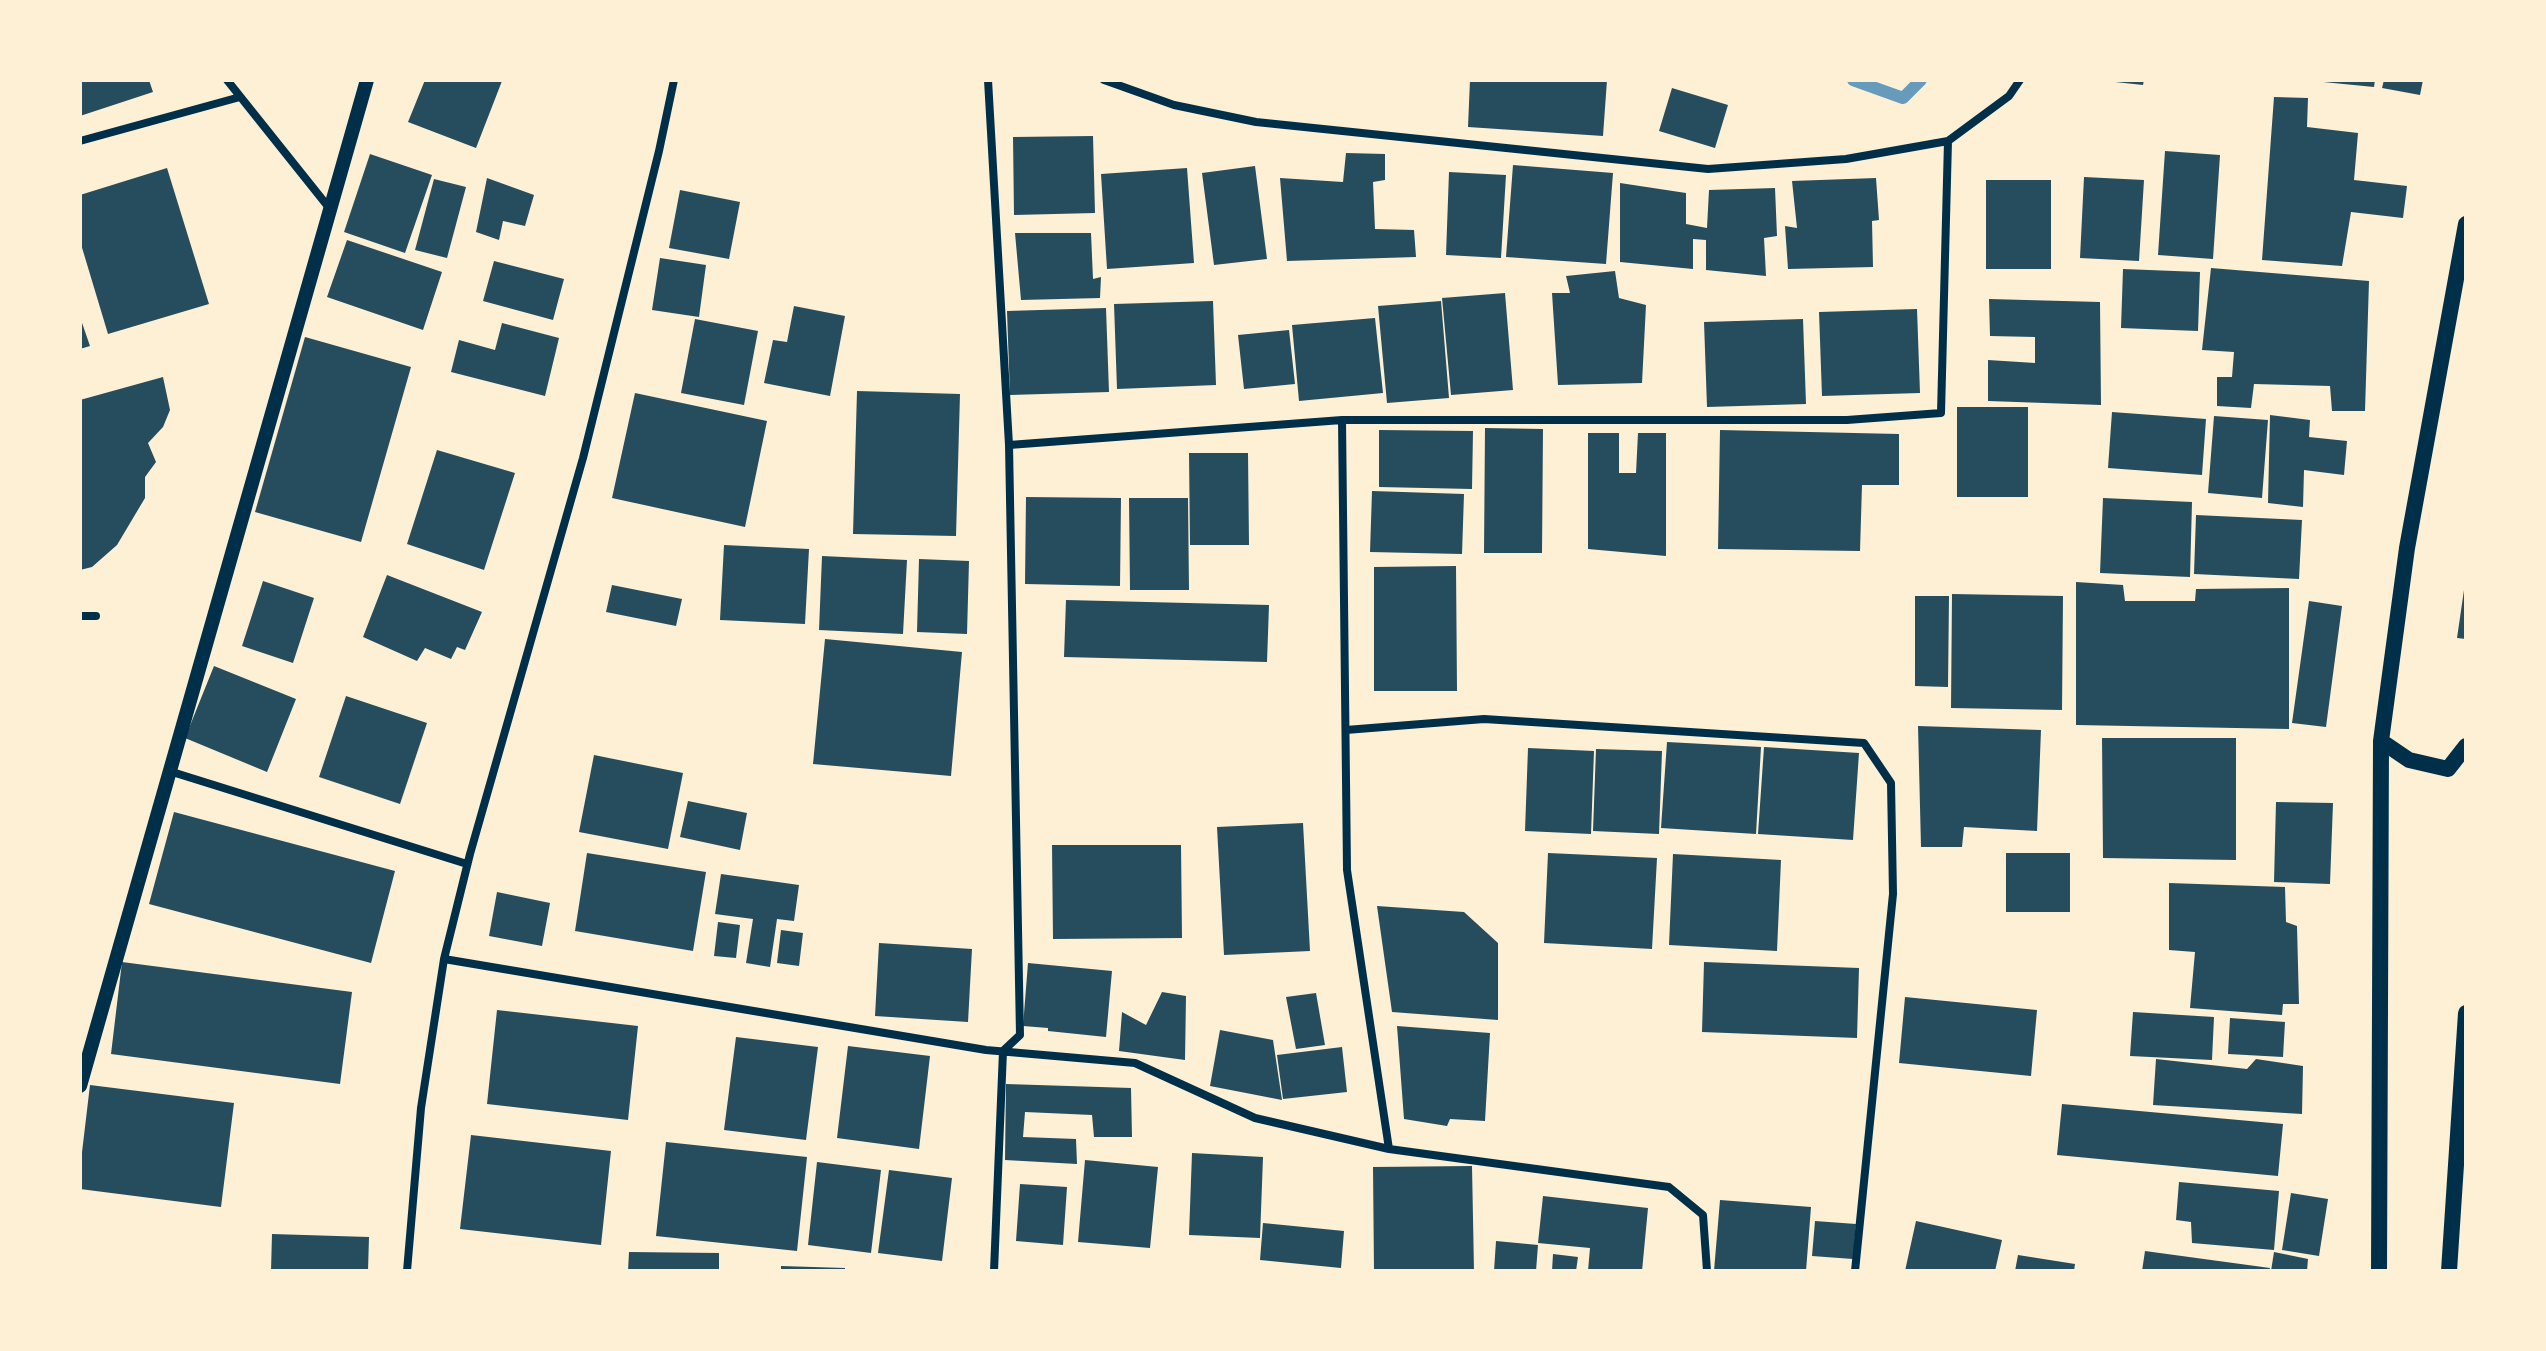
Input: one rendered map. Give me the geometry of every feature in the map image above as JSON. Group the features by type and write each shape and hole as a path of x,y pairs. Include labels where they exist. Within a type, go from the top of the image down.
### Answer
{"main road":[{"path":"2379,1271 2381,741 2407,548 2466,224"},
{"path":"2381,741 2409,760 2448,769 2466,746"},
{"path":"2449,1271 2454,1251 2466,1013"}],"street":[{"path":"227,80 330,210"},
{"path":"80,1086 367,80"},
{"path":"407,1271 421,1108 444,959 467,864 583,458 674,80"},
{"path":"988,80 1009,445 1020,1035 1003,1051 994,1271"},
{"path":"1104,80 1174,105 1256,122 1708,169 1846,159 1948,141 2009,96 2020,80"},
{"path":"80,141 240,97"},
{"path":"1009,445 1342,420 1847,420 1941,413 1948,141"},
{"path":"1342,420 1347,870 1389,1149"},
{"path":"80,616 96,616"},
{"path":"1346,730 1484,719 1864,743 1891,783 1893,894 1855,1271"},
{"path":"169,771 467,864"},
{"path":"444,959 1003,1051 1135,1063 1255,1118 1389,1149 1669,1187 1703,1215 1707,1271"}],"building":[{"path":"80,80 149,80 153,92 80,116"},
{"path":"425,80 502,81 476,148 408,122"},
{"path":"1470,80 1607,80 1603,136 1468,127"},
{"path":"2115,80 2144,80 2143,85"},
{"path":"2323,80 2375,80 2374,87"},
{"path":"2384,80 2423,80 2420,95 2382,88"},
{"path":"1672,88 1728,105 1715,148 1659,131"},
{"path":"2274,97 2308,98 2307,127 2358,133 2354,180 2407,186 2403,218 2351,212 2342,266 2262,260"},
{"path":"1093,136 1095,213 1014,215 1013,137"},
{"path":"2165,151 2220,155 2213,259 2158,255"},
{"path":"1346,153 1385,154 1385,180 1373,182 1375,229 1414,230 1416,257 1287,261 1280,178 1343,182"},
{"path":"370,154 432,175 405,253 344,232"},
{"path":"1513,165 1613,173 1606,264 1506,257"},
{"path":"1255,166 1267,259 1214,265 1202,173"},
{"path":"167,168 209,304 108,334 80,241 80,195"},
{"path":"1187,168 1194,263 1107,269 1101,174"},
{"path":"1449,172 1506,175 1501,258 1446,255"},
{"path":"2084,177 2144,180 2139,261 2080,258"},
{"path":"487,178 534,195 525,226 503,221 499,240 476,232"},
{"path":"1876,178 1879,220 1872,221 1873,267 1788,269 1785,226 1797,228 1792,181"},
{"path":"434,179 466,187 447,258 415,250"},
{"path":"1986,180 2051,180 2051,269 1986,269"},
{"path":"1620,183 1686,193 1686,224 1707,228 1709,190 1775,188 1777,236 1764,238 1766,276 1706,270 1706,240 1693,239 1693,269 1620,262"},
{"path":"680,190 740,202 729,259 669,248"},
{"path":"1015,233 1091,233 1093,279 1101,277 1100,298 1021,300"},
{"path":"347,240 442,272 423,330 327,297"},
{"path":"660,258 706,265 699,317 652,310"},
{"path":"494,261 564,279 553,320 483,301"},
{"path":"2211,268 2369,281 2365,411 2332,411 2330,386 2254,384 2251,408 2217,406 2217,377 2232,377 2234,352 2202,350"},
{"path":"2123,269 2200,272 2198,331 2121,328"},
{"path":"1615,271 1619,298 1646,305 1642,383 1558,385 1552,293 1570,293 1566,276"},
{"path":"1505,293 1513,390 1451,395 1442,298"},
{"path":"1989,299 2100,302 2101,405 1988,401 1988,360 2035,363 2035,337 1990,336"},
{"path":"1213,301 1216,385 1117,389 1114,304"},
{"path":"1441,301 1449,398 1387,403 1378,306"},
{"path":"794,306 845,316 830,396 764,383 773,340 787,342"},
{"path":"1106,308 1109,392 1010,395 1007,311"},
{"path":"1917,309 1920,393 1822,396 1819,312"},
{"path":"80,317 90,346 80,349"},
{"path":"1375,318 1383,393 1299,401 1292,325"},
{"path":"695,319 758,331 744,405 681,393"},
{"path":"1803,319 1806,404 1707,407 1704,322"},
{"path":"502,323 559,338 545,396 451,372 459,340 495,350"},
{"path":"1289,330 1295,384 1244,389 1238,335"},
{"path":"305,337 411,367 361,542 255,512"},
{"path":"163,377 170,410 163,427 148,443 156,462 145,477 145,498 117,545 92,567 80,570 80,400"},
{"path":"857,391 960,394 956,536 853,534"},
{"path":"635,393 767,421 745,527 612,498"},
{"path":"1957,407 2028,407 2028,497 1957,497"},
{"path":"2112,412 2206,419 2202,475 2108,468"},
{"path":"2270,415 2310,420 2309,437 2347,441 2344,475 2304,470 2303,507 2268,503"},
{"path":"2214,416 2268,420 2262,498 2208,493"},
{"path":"1485,428 1543,429 1542,553 1484,553"},
{"path":"1379,430 1473,431 1472,489 1379,487"},
{"path":"1720,430 1899,434 1899,485 1862,485 1860,551 1718,549"},
{"path":"1588,433 1619,433 1619,473 1636,473 1638,433 1666,433 1666,556 1588,549"},
{"path":"437,450 515,473 484,570 407,544"},
{"path":"1189,453 1248,453 1249,545 1190,545"},
{"path":"1372,491 1464,494 1462,554 1370,552"},
{"path":"1026,497 1121,498 1120,586 1025,584"},
{"path":"1129,498 1188,498 1189,590 1130,590"},
{"path":"2103,498 2192,502 2190,577 2100,573"},
{"path":"2196,515 2302,520 2299,579 2194,574"},
{"path":"724,545 809,549 805,624 720,620"},
{"path":"822,556 907,560 903,634 819,630"},
{"path":"919,559 969,561 967,634 917,632"},
{"path":"1456,566 1457,691 1374,691 1374,567"},
{"path":"387,575 482,612 465,650 457,647 451,659 425,648 417,661 363,637"},
{"path":"263,581 314,598 293,663 242,646"},
{"path":"2076,582 2123,585 2125,601 2195,601 2196,589 2289,588 2289,729 2076,725"},
{"path":"612,585 682,599 676,626 606,612"},
{"path":"2466,590 2466,639 2457,638"},
{"path":"1952,594 2063,596 2062,710 1951,708"},
{"path":"1915,596 1949,596 1948,687 1915,686"},
{"path":"1066,600 1269,605 1267,662 1064,657"},
{"path":"2309,601 2342,606 2326,727 2292,723"},
{"path":"825,639 962,652 951,776 813,764"},
{"path":"214,666 296,699 267,772 185,738"},
{"path":"346,696 427,723 400,804 319,777"},
{"path":"1918,726 2041,730 2037,831 1964,827 1962,847 1921,847"},
{"path":"2102,738 2236,738 2236,860 2103,858"},
{"path":"1667,742 1761,747 1756,834 1661,828"},
{"path":"1764,747 1859,753 1853,840 1758,834"},
{"path":"1528,748 1594,751 1591,834 1525,831"},
{"path":"1596,749 1662,751 1659,834 1593,831"},
{"path":"594,755 683,773 668,849 579,832"},
{"path":"688,801 747,813 740,850 680,837"},
{"path":"2276,802 2333,803 2330,884 2274,882"},
{"path":"174,812 395,871 371,963 149,904"},
{"path":"1303,823 1310,951 1224,955 1217,827"},
{"path":"1052,845 1181,845 1182,938 1053,939"},
{"path":"587,853 706,872 693,951 575,931"},
{"path":"1548,853 1657,858 1652,949 1544,943"},
{"path":"2006,853 2070,853 2070,912 2006,912"},
{"path":"1673,854 1781,860 1777,951 1669,945"},
{"path":"721,874 799,885 794,921 777,919 770,967 746,963 753,919 715,914"},
{"path":"2169,883 2285,887 2286,922 2297,926 2299,1004 2283,1004 2282,1015 2190,1008 2195,952 2169,950"},
{"path":"497,892 550,903 542,946 489,936"},
{"path":"1377,906 1464,912 1498,943 1498,1020 1392,1012"},
{"path":"718,922 740,925 736,958 714,956"},
{"path":"781,930 803,933 799,966 777,963"},
{"path":"879,943 972,949 968,1022 875,1016"},
{"path":"122,962 352,992 340,1084 111,1054"},
{"path":"1704,962 1859,968 1857,1038 1702,1032"},
{"path":"1028,963 1112,971 1106,1037 1023,1026"},
{"path":"1162,992 1186,996 1185,1060 1119,1051 1122,1012 1146,1025"},
{"path":"1316,993 1325,1045 1296,1049 1286,997"},
{"path":"1905,997 2037,1010 2031,1076 1899,1063"},
{"path":"497,1010 638,1026 628,1120 487,1104"},
{"path":"2133,1012 2214,1017 2212,1060 2130,1056"},
{"path":"2230,1018 2285,1022 2283,1057 2228,1054"},
{"path":"1397,1026 1490,1033 1485,1121 1450,1119 1447,1126 1404,1119"},
{"path":"1220,1030 1273,1040 1282,1100 1210,1086"},
{"path":"736,1037 818,1047 806,1140 724,1130"},
{"path":"848,1046 930,1056 919,1149 837,1138"},
{"path":"1342,1047 1347,1092 1283,1099 1277,1055"},
{"path":"2156,1059 2247,1069 2256,1059 2303,1066 2302,1114 2153,1105"},
{"path":"1006,1084 1131,1088 1132,1137 1094,1137 1092,1115 1025,1112 1023,1137 1076,1139 1077,1164 1005,1160"},
{"path":"90,1085 234,1103 221,1207 80,1189"},
{"path":"2062,1104 2283,1124 2278,1176 2057,1155"},
{"path":"471,1135 611,1151 601,1245 460,1229"},
{"path":"666,1142 807,1157 797,1251 656,1236"},
{"path":"1192,1153 1263,1157 1260,1238 1189,1235"},
{"path":"1085,1160 1158,1167 1150,1248 1078,1242"},
{"path":"817,1162 881,1170 871,1253 808,1245"},
{"path":"1472,1166 1474,1271 1374,1271 1373,1167"},
{"path":"889,1170 952,1178 942,1261 878,1253"},
{"path":"2179,1182 2279,1191 2274,1250 2192,1243 2191,1222 2176,1220"},
{"path":"1020,1184 1067,1187 1063,1245 1016,1241"},
{"path":"2291,1193 2328,1199 2319,1256 2282,1250"},
{"path":"1543,1196 1648,1208 1642,1271 1588,1271 1590,1248 1538,1243"},
{"path":"1720,1200 1811,1207 1806,1271 1714,1271"},
{"path":"1815,1221 1856,1224 1853,1259 1812,1256"},
{"path":"1916,1221 2002,1240 1995,1271 1905,1271"},
{"path":"1263,1223 1344,1231 1341,1268 1260,1260"},
{"path":"272,1234 369,1237 368,1271 271,1271"},
{"path":"1496,1241 1538,1245 1536,1271 1494,1271"},
{"path":"2145,1251 2270,1268 2269,1271 2142,1271"},
{"path":"629,1252 719,1253 719,1271 628,1271"},
{"path":"2274,1252 2308,1259 2307,1271 2271,1271"},
{"path":"1553,1254 1578,1257 1576,1271 1552,1271"},
{"path":"2018,1255 2075,1264 2074,1271 2015,1271"},
{"path":"781,1266 845,1268 845,1271 781,1271"}],"waterway":[{"path":"1853,80 1903,98 1921,80"}]}
